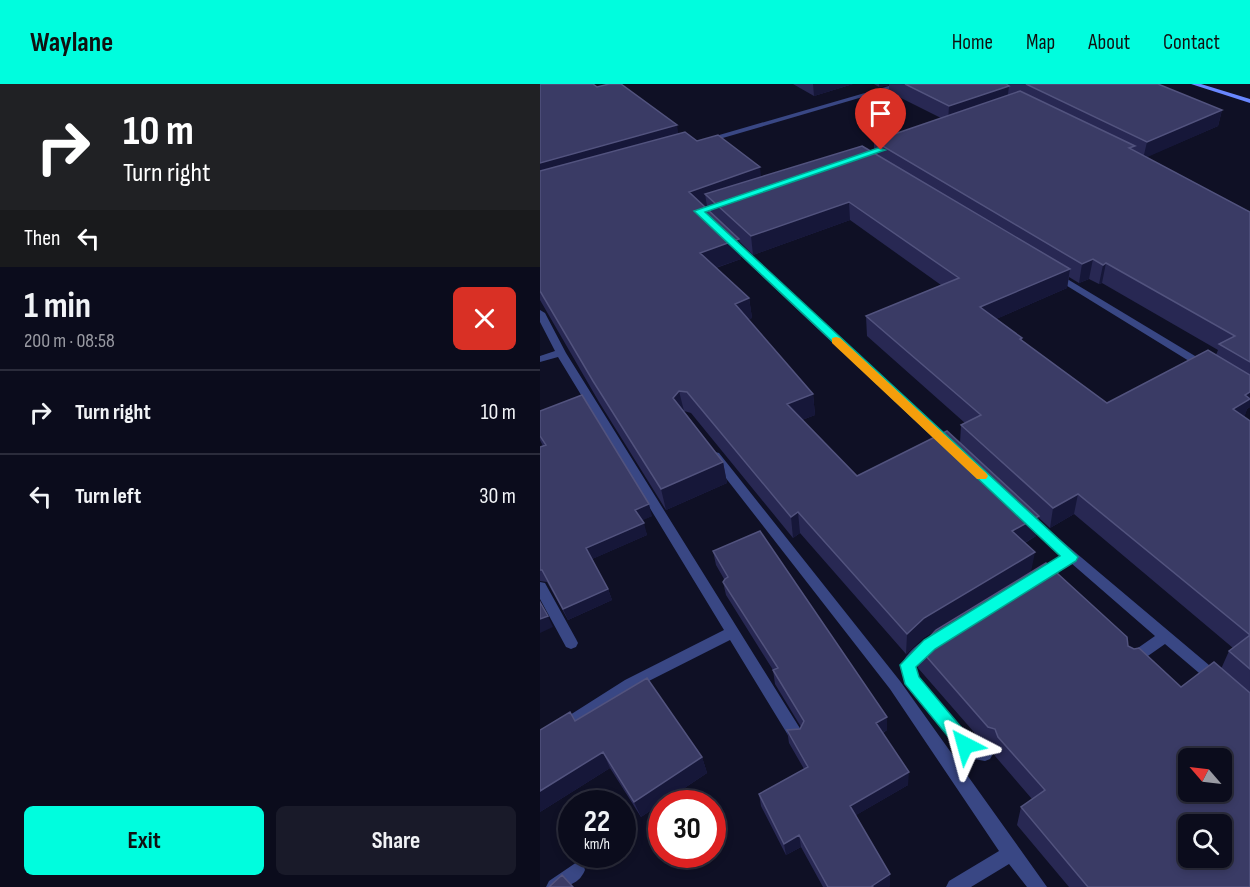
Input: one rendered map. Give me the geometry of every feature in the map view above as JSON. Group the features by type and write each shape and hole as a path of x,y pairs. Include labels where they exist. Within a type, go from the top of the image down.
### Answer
{"street":[{"path":"697,142 904,84"},
{"path":"1194,84 1250,101"},
{"path":"724,235 962,458"},
{"path":"1042,267 1211,370"},
{"path":"540,313 561,353 796,735"},
{"path":"540,359 561,353"},
{"path":"707,445 895,685 1011,853 1038,887"},
{"path":"1020,512 1164,637 1227,688"},
{"path":"1026,584 1071,557"},
{"path":"540,587 571,643"},
{"path":"540,742 630,684 733,632"},
{"path":"1130,661 1164,637"},
{"path":"939,638 919,652 908,665 911,680 965,745 974,752 985,754"},
{"path":"955,887 1011,853"},
{"path":"555,887 577,870"}],"building":[{"path":"540,84 593,84 597,87 621,84 677,125 540,163"},
{"path":"905,84 1006,84 1009,86 949,106"},
{"path":"1026,84 1158,84 1222,110 1147,142"},
{"path":"1020,91 1135,146 1129,148 1250,212 1250,362 1219,344 1235,336 1106,263 1103,265 1093,259 1082,264 874,141"},
{"path":"685,132 697,141 718,135 760,167 689,192 739,239 700,253 749,298 735,304 813,394 787,404 857,476 947,431 1039,516 1012,531 1035,552 924,618 907,634 798,512 791,517 687,392 679,391 673,398 723,462 661,489 540,291 540,171"},
{"path":"862,146 1070,269 980,307 1107,403 1208,350 1250,375 1250,392 1245,395 1250,399 1233,409 1250,421 1250,635 1078,494 1053,508 961,425 981,415 866,316 959,278 849,202 751,236 705,194"},
{"path":"582,395 649,504 635,510 644,523 586,548 608,589 563,609 540,570 540,447 546,445 540,436 540,411"},
{"path":"760,531 887,717 876,723 909,772 850,806 890,874 873,887 828,887 799,835 784,844 759,794 808,767 787,730 800,729 804,721 773,670 778,668 723,582 728,577 713,551"},
{"path":"1046,563 1127,637 1128,646 1134,649 1139,648 1181,687 1214,662 1250,693 1250,887 1088,887 1021,807 1045,790 998,737 995,729 988,727 919,648 936,630"},
{"path":"540,602 548,616 540,619"},
{"path":"1250,635 1250,669 1229,651"},
{"path":"647,678 702,757 652,790 648,790 648,793 636,801 636,790 627,790 603,752 540,791 540,730 570,712 575,721"},
{"path":"562,875 573,887 549,887"}],"slow traffic":[{"path":"836,340 982,476"}],"route":[{"path":"881,150 698,211 1071,557 930,644 919,652 908,665 911,680 965,745"}]}
